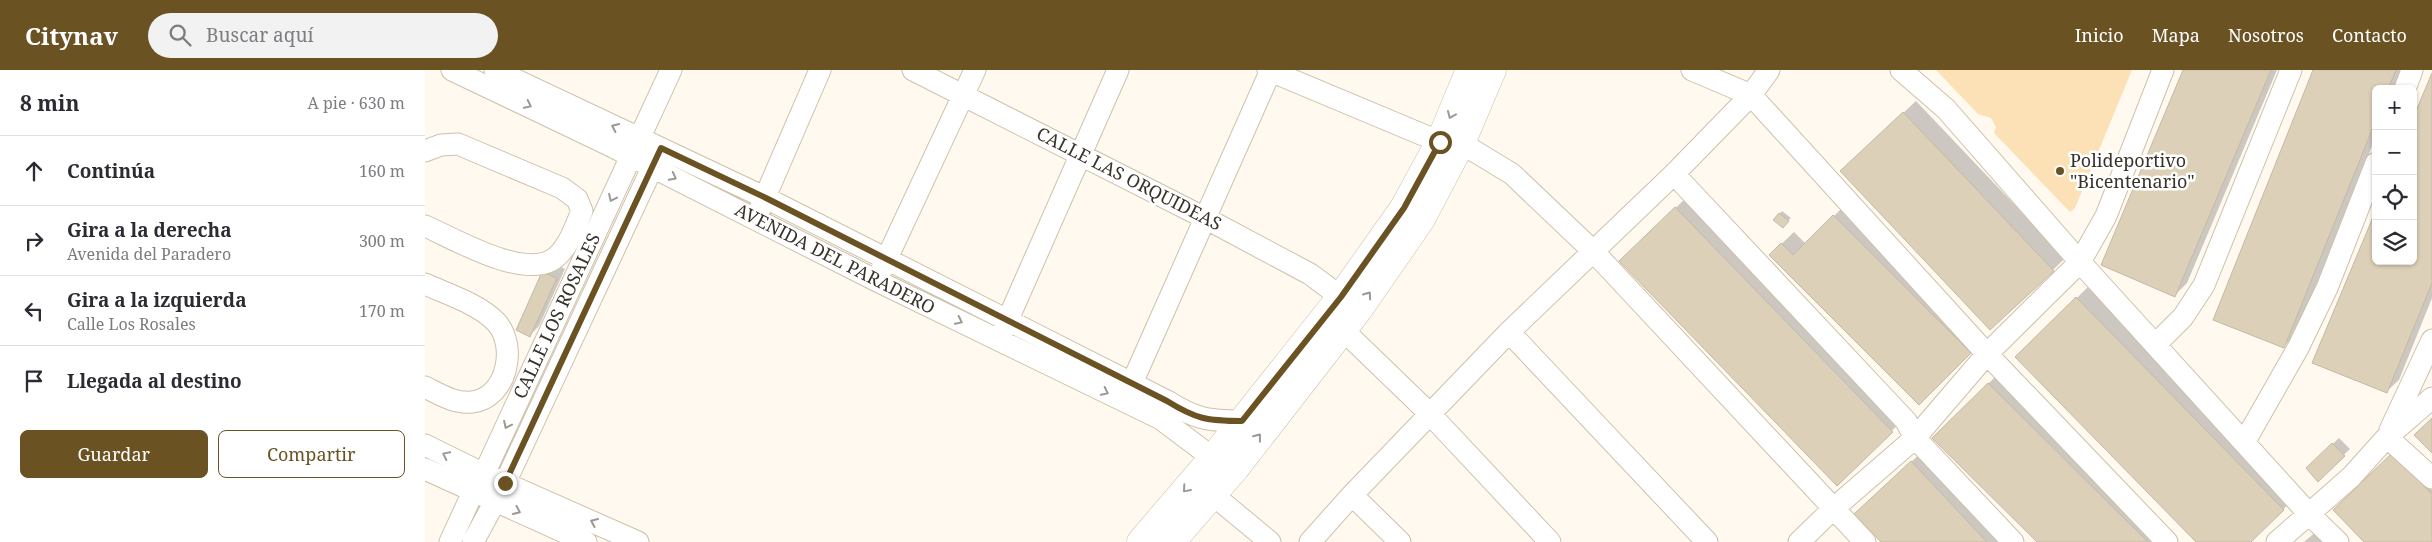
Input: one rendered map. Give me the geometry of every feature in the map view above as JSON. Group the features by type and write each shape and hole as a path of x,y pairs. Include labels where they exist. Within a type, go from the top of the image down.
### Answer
{"main road":[{"path":"1141,542 1222,459 1342,329 1421,219 1451,143 1470,70"},
{"path":"1171,542 1212,494 1222,459 1242,421 1341,297 1451,143 1492,70"}],"street":[{"name":"AVENIDA DEL PARADERO","path":"451,70 514,81"},
{"name":"AVENIDA DEL PARADERO","path":"495,70 636,148 657,158 766,198 1132,383 1191,416 1213,421 1242,421"},
{"name":"CALLE LOS ROSALES","path":"450,542 671,70"},
{"path":"755,218 766,198 820,70"},
{"name":"CALLE LAS ORQUIDEAS","path":"913,70 1205,218 1310,274 1341,297"},
{"path":"877,281 886,258 975,70"},
{"path":"998,340 1119,70"},
{"path":"1132,383 1270,70 1451,143 1512,174 1593,251 1865,542"},
{"path":"1692,70 1751,95 1987,354 2167,542"},
{"path":"1310,542 1352,494 1509,332 1674,174 1751,95 1769,70"},
{"path":"1901,70 1946,108 2080,262 2245,441 2309,514 2338,542"},
{"path":"1799,542 1833,509 1915,438 1987,354 2080,262 2106,216 2163,70"},
{"path":"2156,344 2183,317 2204,285 2291,70"},
{"path":"2407,85 2413,70"},
{"path":"425,151 441,145 458,144 562,188 577,199 582,211 566,246 552,260 538,264 504,260 425,226"},
{"name":"AVENIDA DEL PARADERO","path":"657,158 755,218 877,281 1161,419 1222,459"},
{"name":"CALLE LOS ROSALES","path":"473,542 505,483 657,158"},
{"path":"2245,441 2299,348 2323,296 2372,173"},
{"path":"1674,174 1907,421 1915,438 2013,542"},
{"path":"425,284 476,308 496,322 508,352 507,367 501,381 488,396 473,402 459,402 425,387"},
{"path":"1342,329 1430,414 1550,542"},
{"path":"1509,332 1707,542"},
{"path":"2387,437 2432,340"},
{"path":"2277,542 2351,477 2387,437 2432,398"},
{"path":"2387,437 2432,478"},
{"path":"425,445 479,483 494,501 586,542"},
{"path":"425,469 479,483 505,483 638,542"},
{"path":"1212,494 1270,542"},
{"path":"1352,494 1400,542"}],"shaded area":[{"name":"Polideportivo \"Bicentenario\"","path":"1936,70 2132,70 2075,208 2070,212 1994,133 1996,127 1991,118 1978,114"}],"building":[{"path":"2183,70 2271,70 2175,297 2101,265"},
{"path":"2313,70 2396,70 2390,85 2372,85 2372,130 2284,348 2213,320"},
{"path":"2432,73 2432,283 2387,393 2312,363 2372,220 2372,265 2417,265 2417,109"},
{"path":"1903,112 2054,271 1990,330 1840,171"},
{"path":"1675,207 1893,432 1837,486 1619,261"},
{"path":"1779,213 1789,221 1783,228 1773,220"},
{"path":"1833,215 1971,353 1919,405 1769,255 1781,243 1793,255"},
{"path":"542,272 557,278 530,337 516,330"},
{"path":"2076,297 2284,510 2251,542 2196,542 2015,357"},
{"path":"1988,383 2148,542 2037,542 1932,438"},
{"path":"2432,418 2432,453 2414,435"},
{"path":"2332,443 2345,456 2318,482 2306,468"},
{"path":"2392,453 2432,494 2432,542 2364,542 2333,510"},
{"path":"1911,461 1987,542 1881,542 1854,514"}],"place":[{"name":"Polideportivo \"Bicentenario\"","path":"2060,171"}],"route":[{"path":"505,483 661,148 886,258 1167,401 1191,416 1213,421 1242,421 1341,297 1404,208 1440,142"}]}
